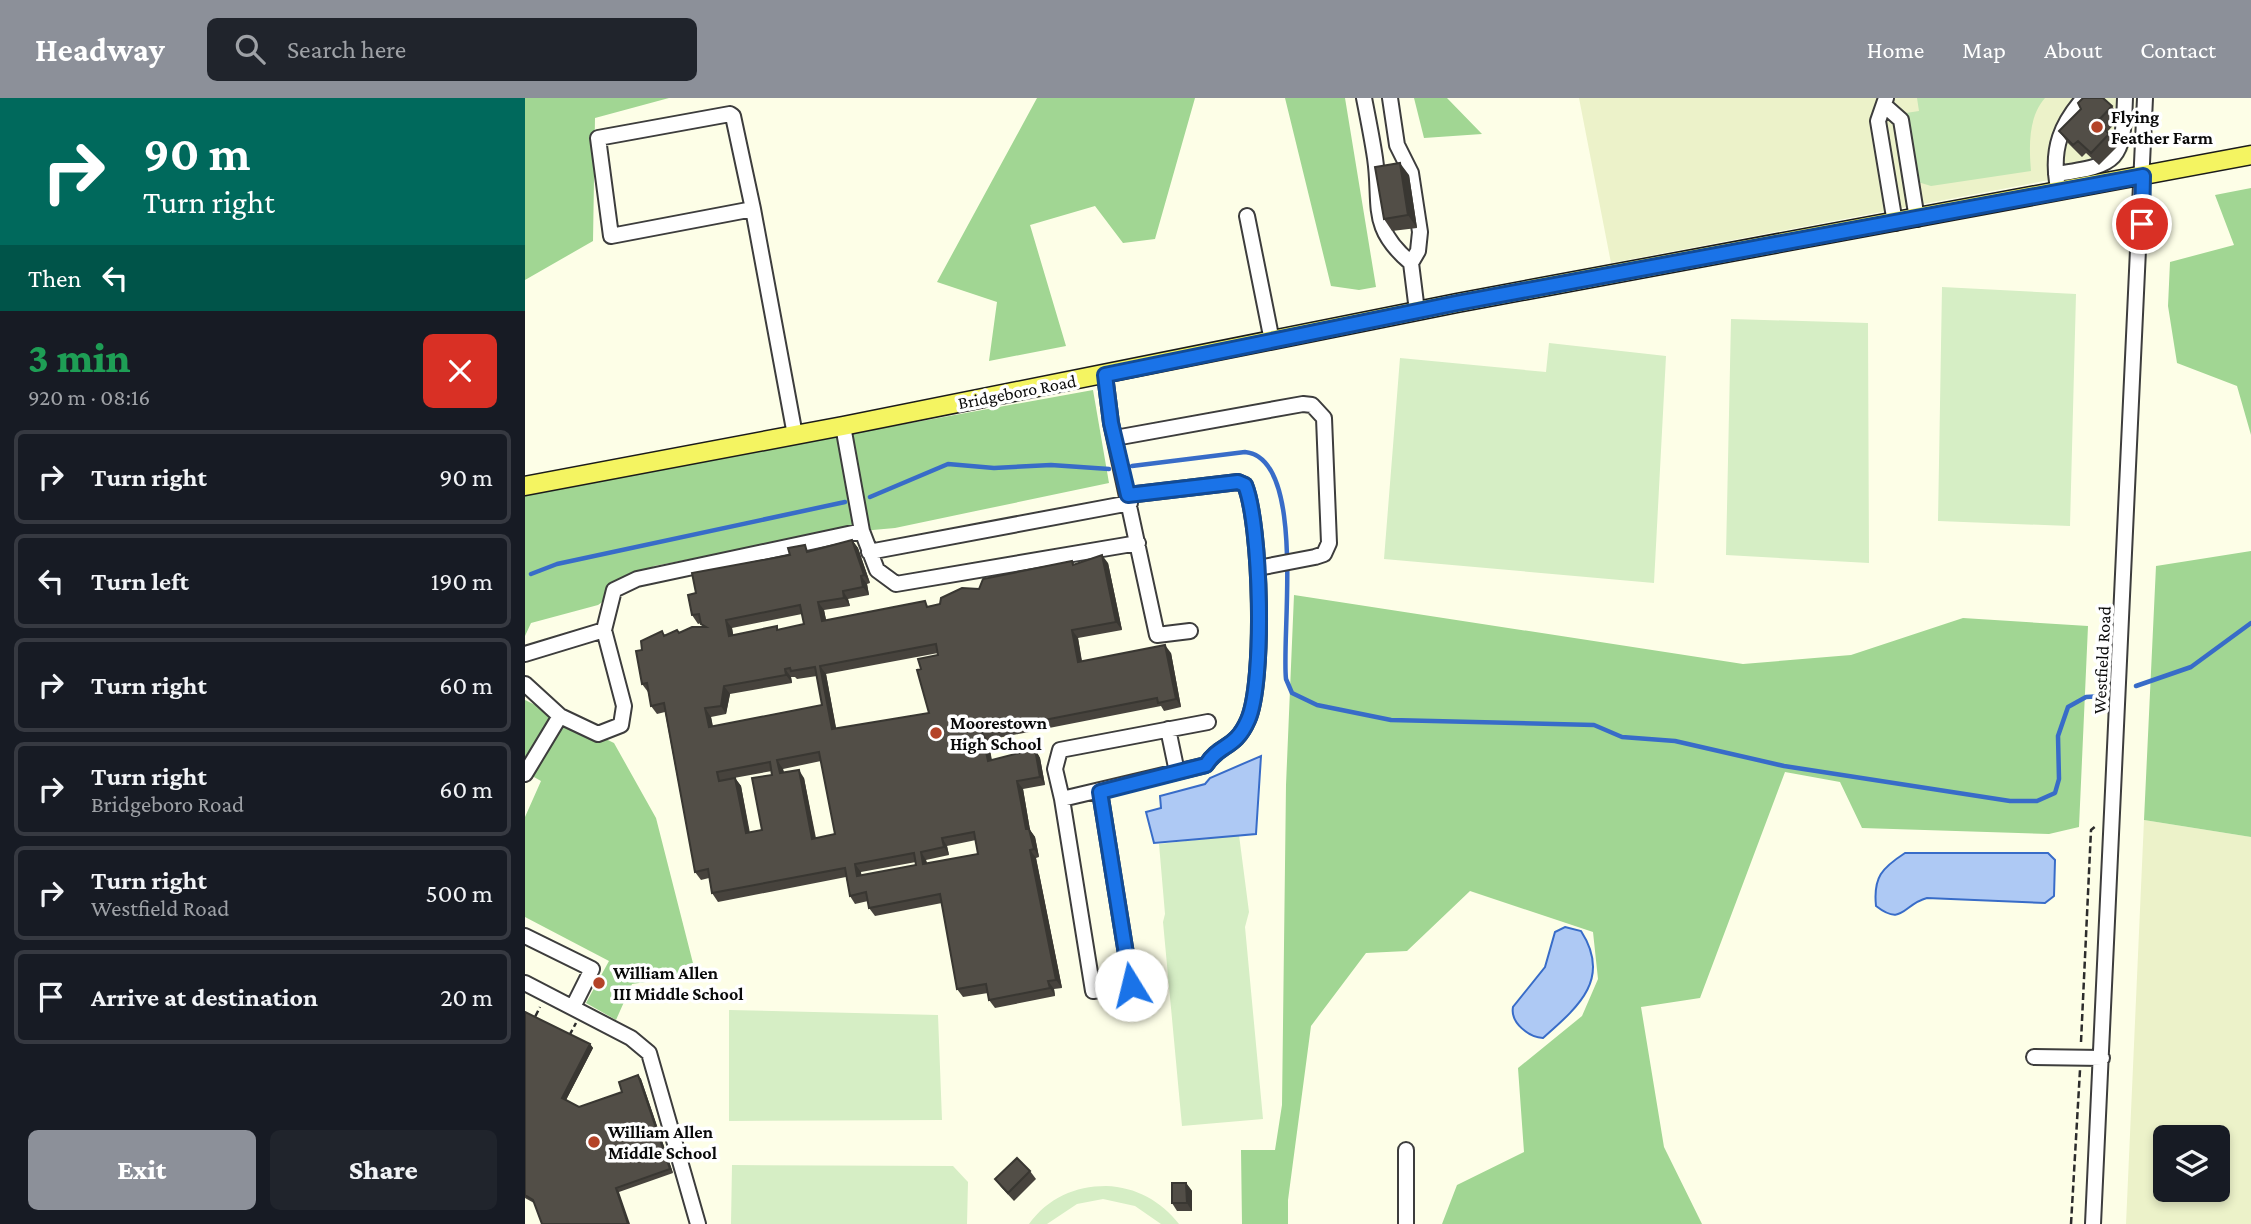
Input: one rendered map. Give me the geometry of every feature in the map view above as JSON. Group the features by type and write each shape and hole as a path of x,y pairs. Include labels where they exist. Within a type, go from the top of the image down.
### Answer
{"main road":[{"name":"Bridgeboro Road","path":"525,486 1105,375 1417,311 1917,219 2057,183 2143,176 2251,155"}],"street":[{"path":"1364,98 1376,161 1381,225 1390,244 1411,263"},
{"path":"1390,98 1397,145 1411,173 1420,232 1417,251 1411,263 1417,311"},
{"path":"2084,98 2063,125 2057,141 2054,162 2057,183 2101,167 2112,158 2123,144 2125,98"},
{"name":"Westfield Road","path":"2093,1224 2145,98"},
{"path":"1895,223 1878,121 1885,102 1901,120 1917,219"},
{"path":"753,209 611,236 608,234 598,138 730,114 733,116 753,209 795,435"},
{"path":"1247,216 1272,341"},
{"path":"1105,375 1115,438 1157,635 1190,631"},
{"path":"1115,438 1303,404 1318,410 1325,418 1329,543 1324,554 1258,568"},
{"path":"843,426 862,531 877,570 895,584 1138,543"},
{"path":"869,552 1129,499 1238,482 1245,485 1258,568 1256,695 1249,718 1230,747 1214,752 1206,765 1062,799"},
{"path":"525,684 560,716 598,734 621,724 624,706 604,630 614,590 637,579 862,531"},
{"path":"525,654 604,630"},
{"path":"525,774 560,716"},
{"path":"1100,792 1131,985 1093,990 1055,769 1060,750 1208,722"},
{"path":"1168,729 1177,772"},
{"path":"525,936 592,970 573,1007"},
{"path":"525,983 631,1038 649,1053 698,1224"},
{"path":"2034,1057 2102,1058"},
{"path":"1406,1150 1406,1224"}],"path":[{"path":"2071,1224 2091,830"},
{"path":"535,1017 542,1004"},
{"path":"569,1035 576,1023"}],"green space":[{"path":"525,98 669,98 595,118 593,241 525,280"},
{"path":"1037,98 1195,98 1155,239 1123,243 1095,206 1030,225 1066,346 989,361 997,302 937,282"},
{"path":"1285,98 1345,98 1376,287 1359,290 1331,286"},
{"path":"1414,98 1447,98 1482,134 1424,138"},
{"name":"Flying Feather Farm","path":"1579,98 2133,98 2129,149 2120,164 2108,169 1611,263"},
{"path":"1917,98 2045,98 2033,123 2030,142 2031,171 1931,186 1918,182 1906,113 1919,111"},
{"path":"2251,188 2251,435 2237,386 2177,363 2168,306 2170,262 2234,245 2215,195"},
{"path":"1942,287 2076,294 2070,526 1938,521"},
{"path":"1731,319 1868,323 1869,563 1726,555"},
{"path":"1549,343 1666,356 1654,583 1384,559 1400,358 1546,372"},
{"path":"1093,390 1109,483 895,528 817,535 654,566 598,605 531,623 525,636 525,493"},
{"path":"2251,551 2251,837 2144,820 2156,566"},
{"path":"1294,595 1743,664 1851,655 1963,618 2088,626 2079,827 2049,834 1862,828 1840,782 1785,772 1700,998 1641,1007 1664,1147 1702,1224 1442,1224 1457,1185 1524,1152 1518,1068 1582,1016 1598,979 1593,932 1470,891 1407,951 1366,953 1311,1026 1288,1200 1288,1224 1242,1224 1241,1150 1275,1150 1282,1105 1286,785"},
{"path":"525,700 614,743 656,818 696,975 632,984 616,1020 586,1003 609,961 525,917 525,817 541,781 525,772"},
{"path":"2144,820 2251,837 2251,1224 2126,1224"},
{"path":"1239,835 1249,912 1245,927 1263,1119 1182,1126 1163,922 1165,914 1159,844"},
{"path":"729,1010 938,1015 942,1120 729,1121"},
{"path":"732,1165 953,1166 968,1182 967,1224 731,1224"},
{"path":"1106,1186 1138,1192 1164,1208 1179,1224 1161,1224 1135,1206 1103,1199 1077,1204 1047,1224 1029,1224 1045,1207 1063,1195 1084,1188"}],"water":[{"path":"1261,756 1256,834 1154,843 1146,812 1161,808 1160,796 1205,784 1210,778"},
{"path":"1905,853 2048,853 2055,860 2054,896 2045,903 1927,898 1898,914 1885,912 1876,906 1878,880 1890,864"},
{"path":"1565,927 1581,931 1590,948 1592,978 1579,1003 1543,1038 1538,1037 1517,1024 1513,1007 1545,967 1555,932"}],"building":[{"path":"2083,98 2103,98 2112,106 2097,122 2109,134 2091,153 2078,141 2073,145 2059,131 2081,109 2078,103"},
{"path":"1400,163 1408,215 1384,219 1375,167"},
{"name":"Moorestown High School","path":"852,540 864,575 861,576 863,587 843,591 844,598 818,602 822,621 925,601 927,607 940,604 941,598 962,588 979,589 983,579 1072,561 1073,565 1102,555 1116,622 1072,630 1078,662 1165,645 1176,699 1158,703 1157,698 982,732 988,761 1035,749 1040,777 1017,781 1026,829 1029,829 1034,849 1030,850 1056,980 1048,981 1050,988 989,1000 986,984 957,989 940,894 869,908 866,892 850,896 845,868 712,893 708,869 695,872 664,703 651,706 647,683 642,684 636,651 642,650 641,641 662,631 664,636 677,630 679,633 692,627 706,627 701,624 699,614 692,615 688,595 696,593 692,573 790,555 788,548 805,545 807,552","holes":["800,605 804,624 777,630 777,626 729,636 726,620","936,644 938,655 918,659 921,669 917,670 929,713 832,729 820,666","815,667 822,705 709,727 705,708 721,706 724,686 786,675 785,669 790,668 791,671","819,752 835,834 812,839 799,770 780,773 777,760","770,762 772,775 752,778 762,830 746,833 735,778 719,781 717,772","974,832 978,854 923,864 921,852 944,847 942,838","914,853 916,865 857,876 855,864"]},
{"name":"William Allen Middle School","path":"525,1012 590,1044 562,1098 579,1107 622,1092 619,1082 638,1075 670,1169 616,1188 628,1224 542,1224 533,1200 525,1195"},
{"path":"1017,1158 1030,1171 1008,1193 995,1179"},
{"path":"1172,1183 1186,1183 1187,1203 1172,1203"}],"waterway":[{"path":"1132,466 1245,452 1264,462 1277,484 1284,515 1287,551 1286,679 1292,693 1317,705 1391,720 1594,725 1622,737 1675,741 1784,766 2010,801 2037,801 2055,793 2059,779 2058,736 2068,707 2086,697 2104,696"},
{"path":"870,497 948,464 994,468 1051,465 1109,469"},
{"path":"531,574 557,564 845,502"},
{"path":"2136,686 2191,667 2251,623"}],"place":[{"name":"Flying Feather Farm","path":"2097,127"},
{"name":"Moorestown High School","path":"936,733"},
{"name":"William Allen III Middle School","path":"599,983"},
{"name":"William Allen Middle School","path":"594,1142"}],"route":[{"path":"1131,985 1100,792 1206,765 1214,752 1230,747 1241,735 1256,695 1259,580 1245,485 1238,482 1128,495 1111,423 1105,375 1457,303 2143,176 2142,224"}]}
